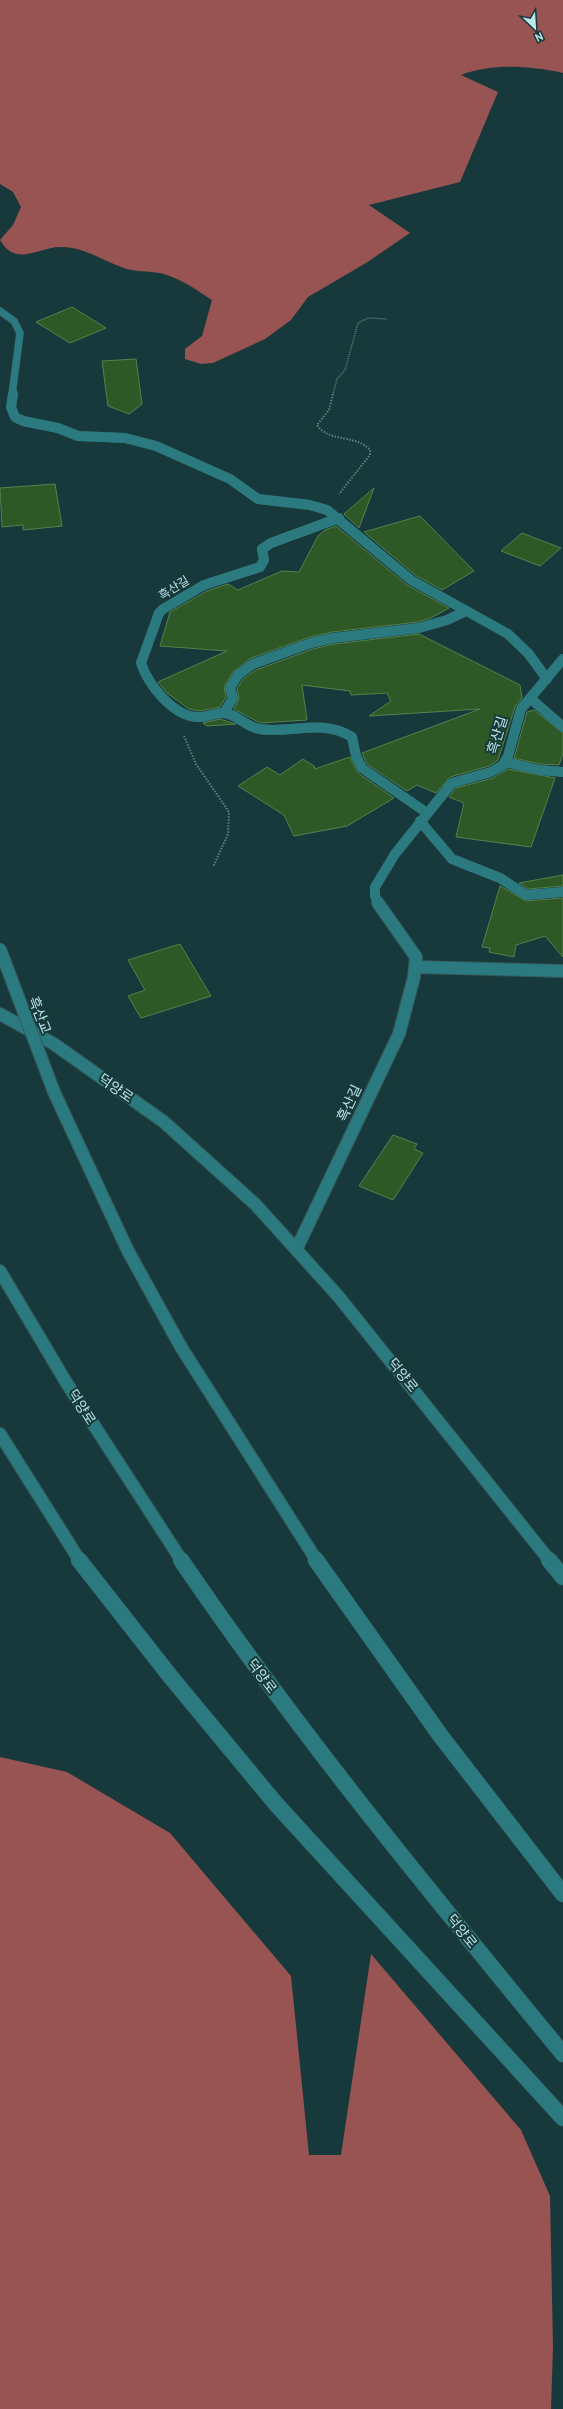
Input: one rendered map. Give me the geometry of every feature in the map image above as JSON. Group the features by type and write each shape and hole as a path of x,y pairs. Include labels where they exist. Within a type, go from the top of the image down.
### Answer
{"main road":[{"path":"0,311 14,320 20,333 11,407 15,417 23,421 58,428 78,436 125,438 156,446 230,479 251,496 258,499 317,506 327,510 339,518 411,580 513,639 528,654 547,679"},
{"name":"흑산길","path":"224,713 205,717 190,716 176,707 150,683 141,663 159,613 196,588 260,567 264,560 262,549 271,543 339,518"},
{"path":"427,813 367,773 356,756 352,737 343,730 294,727 256,729 224,713 233,698 230,688 234,679 243,670 262,660 324,639 429,626 466,611"},
{"name":"흑산길","path":"297,1248 399,1034 416,967 416,956 380,906 375,896 375,887 395,854 446,789 457,780 494,770 506,762 518,717 530,698 563,659"},
{"path":"530,698 563,727"},
{"path":"506,762 539,770 563,772"},
{"path":"420,821 452,859 500,878 526,895 563,892"},
{"name":"흑산교","path":"0,949 54,1092 128,1251 180,1347 332,1584 417,1703 563,1894"},
{"path":"416,967 563,971"},
{"name":"덕양로","path":"0,1014 54,1044 164,1122 255,1204 297,1248 422,1398 563,1577"},
{"name":"덕양로","path":"0,1271 66,1382 140,1498 241,1648 377,1826 563,2054"},
{"path":"0,1434 73,1552 170,1676 276,1804 563,2118"}],"path":[{"path":"327,510 370,455 370,450 362,444 325,433 317,425 329,410 337,379 345,370 358,323 368,318 388,319"},
{"path":"176,707 191,755 229,812 231,820 228,834 213,867"}],"shaded area":[{"path":"0,0 563,0 563,73 525,67 499,67 473,71 461,75 498,92 460,182 369,205 410,233 366,263 308,297 291,320 265,339 213,363 201,364 185,359 185,349 202,336 212,300 194,288 167,275 128,269 94,255 71,248 54,247 29,254 21,254 14,253 7,249 0,240 13,225 21,207 13,192 0,184"},
{"path":"0,1757 67,1772 170,1833 291,1976 309,2155 341,2155 371,1954 521,2130 550,2196 553,2347 551,2409 0,2409"}],"building":[{"path":"72,307 106,328 70,343 36,322"},
{"path":"136,359 142,404 129,414 108,406 102,361"},
{"path":"55,484 62,526 23,530 23,525 2,527 0,488"},
{"path":"374,488 359,528 344,514"},
{"path":"420,516 474,571 442,590 415,575 364,532"},
{"path":"336,526 407,585 449,608 431,618 418,622 332,632 310,637 251,658 233,672 224,687 226,697 220,707 199,711 189,709 167,693 158,682 227,651 160,646 170,612 207,591 228,584 238,590 282,571 299,572 318,536 325,530"},
{"path":"522,533 561,548 540,566 501,551"},
{"path":"419,634 520,685 522,698 515,707 498,760 489,766 450,777 436,793 417,785 407,791 367,764 362,753 480,709 369,716 391,701 387,693 351,695 350,691 302,685 307,720 260,723 234,709 239,699 237,689 243,679 256,670 313,649 334,644"},
{"path":"534,710 563,733 563,753 559,765 540,764 514,758 527,712"},
{"path":"220,719 236,724 207,726 203,723"},
{"path":"350,757 358,773 394,798 347,826 294,836 284,815 238,786 267,767 280,775 303,759 314,766 315,769"},
{"path":"508,769 555,778 531,847 456,837 464,803 449,797 456,788 493,778"},
{"path":"563,875 563,886 528,889 519,883"},
{"path":"500,886 526,901 563,898 563,957 545,936 516,945 514,957 489,952 490,948 482,947"},
{"path":"180,944 211,996 141,1018 128,996 145,990 128,960"},
{"path":"393,1135 417,1144 414,1149 423,1153 393,1200 359,1186"}]}
